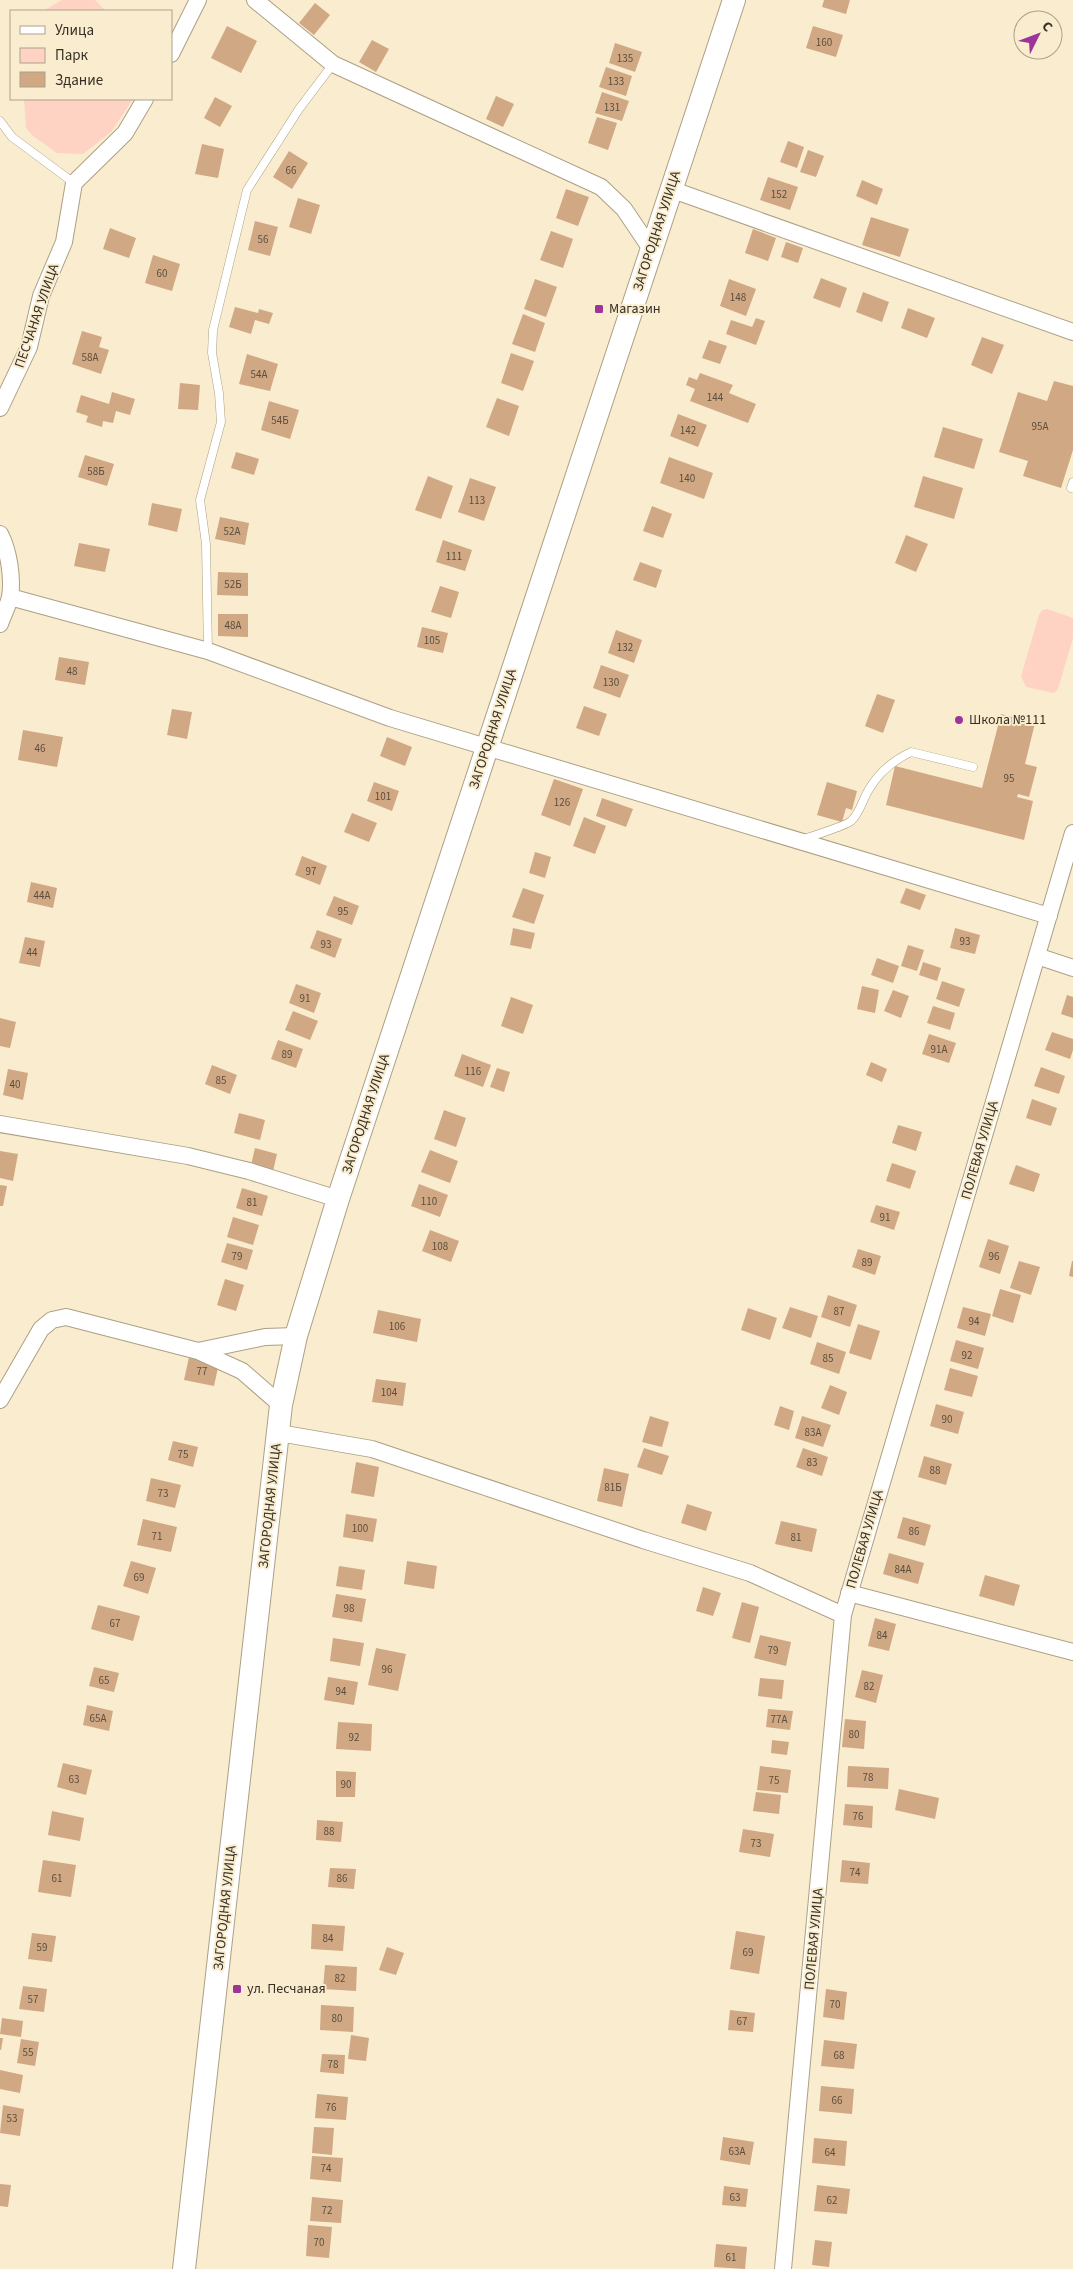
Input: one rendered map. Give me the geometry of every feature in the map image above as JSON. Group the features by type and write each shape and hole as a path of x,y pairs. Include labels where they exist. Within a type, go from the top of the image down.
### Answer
{"street":[{"path":"172,52 198,0"},
{"path":"255,0 333,64 601,187 624,209 651,249"},
{"name":"ЗАГОРОДНАЯ УЛИЦА","path":"184,2269 281,1405 296,1336 338,1199 734,0"},
{"path":"74,183 125,133 144,100"},
{"name":"ПЕСЧАНАЯ УЛИЦА","path":"0,408 29,347 41,296 64,242 74,183"},
{"path":"670,189 1073,332"},
{"path":"0,534 4,542 9,570 10,597 0,624"},
{"path":"10,597 208,651 390,718 1049,916"},
{"name":"ПОЛЕВАЯ УЛИЦА","path":"783,2269 843,1615 1073,833"},
{"path":"1037,956 1073,968"},
{"path":"0,1124 188,1156 249,1171 338,1199"},
{"path":"0,1400 41,1329 52,1320 66,1317 85,1320 198,1351 242,1371 281,1405"},
{"path":"198,1351 266,1337 296,1336"},
{"path":"278,1433 372,1449 643,1540 750,1573 843,1615"},
{"path":"850,1593 1073,1652"}],"lane":[{"path":"208,651 206,544 200,500 220,422 219,393 212,353 213,330 247,190 299,109 333,64"},
{"path":"0,121 12,138 74,183"},
{"path":"800,841 825,830 849,823 858,815 868,791 879,774 895,759 910,752 973,767"}],"green space":[{"path":"62,0 95,0 105,10 45,10"},
{"path":"24,100 132,100 111,132 83,154 57,153 33,136 26,128"},
{"path":"1047,609 1073,618 1073,638 1058,689 1054,693 1026,687 1021,676 1039,615 1042,610"}],"building":[{"path":"824,0 850,0 846,14 822,7"},
{"path":"315,3 330,15 314,35 299,23"},
{"path":"227,26 257,41 241,73 211,58"},
{"path":"813,26 843,35 836,57 806,48"},
{"path":"372,40 389,49 376,72 359,62"},
{"path":"615,43 642,52 635,72 609,63"},
{"path":"606,67 632,76 626,96 599,87"},
{"path":"602,92 629,101 622,121 595,113"},
{"path":"496,96 514,104 503,127 486,119"},
{"path":"215,97 232,106 220,127 204,118"},
{"path":"597,117 617,123 608,150 588,143"},
{"path":"788,141 804,147 797,168 780,162"},
{"path":"202,144 224,149 218,178 195,174"},
{"path":"808,150 824,156 816,177 800,172"},
{"path":"289,151 308,163 292,189 273,177"},
{"path":"768,177 798,187 790,210 760,200"},
{"path":"862,180 883,189 877,205 856,196"},
{"path":"566,189 589,197 578,226 556,218"},
{"path":"298,198 320,205 311,234 289,227"},
{"path":"871,217 909,229 900,257 862,245"},
{"path":"255,221 278,227 270,256 248,250"},
{"path":"110,228 136,238 129,258 103,249"},
{"path":"753,229 776,238 768,261 745,253"},
{"path":"551,231 573,239 563,268 540,260"},
{"path":"786,242 803,248 798,263 781,257"},
{"path":"153,255 180,264 172,291 145,283"},
{"path":"821,278 847,288 840,308 813,298"},
{"path":"535,279 557,287 546,317 524,309"},
{"path":"729,279 756,289 746,316 720,306"},
{"path":"863,292 889,302 882,322 856,312"},
{"path":"235,307 258,313 259,309 273,313 269,324 255,320 251,334 229,327"},
{"path":"908,308 935,318 927,338 901,328"},
{"path":"523,314 545,323 535,352 512,344"},
{"path":"756,318 765,321 756,345 726,334 731,320 752,327"},
{"path":"82,331 102,337 99,347 109,350 101,374 72,364"},
{"path":"982,337 1004,345 992,374 971,365"},
{"path":"709,340 727,346 720,364 702,358"},
{"path":"511,353 534,361 523,391 501,383"},
{"path":"247,354 278,364 270,391 239,384"},
{"path":"700,373 733,385 729,393 756,404 748,423 690,401 695,389 686,385 689,377 697,380"},
{"path":"1054,381 1073,386 1073,450 1061,488 1023,476 1028,461 999,452 1018,392 1047,401"},
{"path":"180,383 200,385 198,410 178,409"},
{"path":"112,392 135,399 130,415 116,411 113,423 103,421 102,427 86,422 88,416 76,412 81,395 109,404"},
{"path":"497,398 519,406 509,436 486,427"},
{"path":"269,401 299,410 290,439 261,430"},
{"path":"678,414 707,425 698,447 670,436"},
{"path":"943,427 983,439 974,469 934,457"},
{"path":"236,452 259,459 254,475 231,468"},
{"path":"85,455 114,464 107,486 78,477"},
{"path":"669,457 713,473 704,499 660,483"},
{"path":"428,476 453,486 441,519 415,510"},
{"path":"923,476 963,488 954,519 914,507"},
{"path":"470,478 496,487 484,521 458,512"},
{"path":"152,503 182,509 177,532 148,525"},
{"path":"652,506 672,514 663,538 643,531"},
{"path":"220,517 249,523 245,545 215,539"},
{"path":"906,535 928,544 916,572 895,563"},
{"path":"443,540 472,550 465,571 436,562"},
{"path":"79,543 110,549 105,572 74,566"},
{"path":"640,562 662,570 656,588 633,580"},
{"path":"218,572 248,573 248,596 217,595"},
{"path":"440,586 459,592 451,618 431,612"},
{"path":"218,614 248,614 248,637 218,636"},
{"path":"422,627 448,633 443,653 417,647"},
{"path":"616,630 642,640 634,663 608,653"},
{"path":"59,657 89,662 85,685 55,680"},
{"path":"601,665 629,675 620,698 593,688"},
{"path":"877,694 895,700 883,733 865,726"},
{"path":"584,706 607,714 599,736 576,728"},
{"path":"172,709 192,712 187,739 167,735"},
{"path":"1001,714 1035,723 1025,764 1037,767 1029,797 1018,794 1017,797 1033,801 1024,840 886,805 895,766 982,788"},
{"path":"23,730 63,737 57,767 18,760"},
{"path":"387,737 412,747 405,766 380,756"},
{"path":"554,779 583,789 570,826 541,815"},
{"path":"374,782 399,791 392,811 367,801"},
{"path":"827,782 857,791 852,810 846,808 842,822 817,815"},
{"path":"602,798 633,809 626,827 596,816"},
{"path":"352,813 377,823 369,842 344,832"},
{"path":"584,817 606,826 595,854 573,846"},
{"path":"535,852 551,857 545,878 529,873"},
{"path":"302,856 327,866 320,885 295,875"},
{"path":"31,882 57,888 53,908 27,902"},
{"path":"523,888 544,895 534,924 512,917"},
{"path":"906,888 926,895 920,910 900,903"},
{"path":"334,896 359,906 352,925 326,915"},
{"path":"513,928 535,933 531,949 510,945"},
{"path":"955,928 980,935 975,954 950,948"},
{"path":"317,930 342,939 335,958 310,948"},
{"path":"25,937 45,941 40,967 19,963"},
{"path":"908,945 924,950 917,971 901,966"},
{"path":"877,958 899,966 893,983 871,975"},
{"path":"923,962 941,968 937,981 919,975"},
{"path":"942,981 965,989 959,1007 936,999"},
{"path":"296,984 321,993 314,1013 289,1003"},
{"path":"862,986 879,990 875,1013 857,1009"},
{"path":"893,990 909,996 901,1018 884,1011"},
{"path":"1067,995 1073,997 1073,1018 1061,1014"},
{"path":"511,997 533,1005 523,1034 501,1026"},
{"path":"933,1006 955,1013 950,1030 927,1023"},
{"path":"293,1011 318,1021 310,1040 285,1030"},
{"path":"0,1018 16,1022 10,1048 0,1046"},
{"path":"1052,1032 1073,1039 1073,1050 1070,1059 1045,1050"},
{"path":"929,1034 956,1043 949,1063 922,1054"},
{"path":"278,1040 303,1049 296,1068 271,1059"},
{"path":"462,1054 491,1065 483,1087 454,1076"},
{"path":"871,1062 887,1069 882,1082 866,1075"},
{"path":"212,1065 237,1075 230,1094 205,1084"},
{"path":"1041,1067 1065,1076 1059,1094 1034,1086"},
{"path":"497,1068 510,1072 504,1092 490,1087"},
{"path":"8,1069 28,1073 23,1100 3,1095"},
{"path":"1032,1099 1057,1108 1051,1126 1026,1118"},
{"path":"444,1110 466,1118 456,1147 434,1139"},
{"path":"239,1113 265,1120 260,1140 234,1133"},
{"path":"898,1125 922,1132 916,1151 892,1143"},
{"path":"255,1148 277,1154 273,1171 251,1165"},
{"path":"430,1150 458,1161 450,1183 421,1172"},
{"path":"0,1151 18,1154 13,1181 0,1178"},
{"path":"892,1163 916,1171 910,1189 886,1181"},
{"path":"1016,1165 1040,1174 1034,1192 1009,1184"},
{"path":"419,1184 448,1195 440,1217 411,1206"},
{"path":"0,1185 7,1186 3,1206 0,1206"},
{"path":"242,1188 268,1196 262,1216 236,1208"},
{"path":"876,1205 900,1212 894,1230 870,1222"},
{"path":"233,1217 259,1225 253,1245 227,1237"},
{"path":"430,1230 459,1241 451,1262 422,1251"},
{"path":"988,1239 1009,1246 1000,1274 979,1267"},
{"path":"227,1243 253,1250 247,1270 221,1262"},
{"path":"858,1249 881,1256 875,1275 852,1267"},
{"path":"1019,1261 1040,1267 1031,1295 1010,1288"},
{"path":"1073,1261 1073,1277 1069,1276"},
{"path":"225,1279 244,1285 236,1311 217,1305"},
{"path":"1000,1289 1021,1295 1013,1323 992,1316"},
{"path":"828,1295 857,1305 850,1327 821,1317"},
{"path":"790,1307 818,1316 811,1338 782,1328"},
{"path":"963,1307 991,1314 985,1336 957,1328"},
{"path":"748,1308 777,1318 770,1340 741,1330"},
{"path":"378,1310 421,1319 417,1342 373,1333"},
{"path":"858,1324 880,1331 871,1360 849,1353"},
{"path":"956,1340 984,1348 978,1369 950,1361"},
{"path":"817,1342 846,1352 839,1374 810,1364"},
{"path":"189,1357 219,1363 214,1386 184,1380"},
{"path":"950,1368 978,1376 972,1397 944,1390"},
{"path":"376,1379 406,1383 403,1406 372,1402"},
{"path":"830,1385 847,1392 839,1415 821,1408"},
{"path":"936,1404 964,1412 958,1434 930,1426"},
{"path":"780,1406 794,1411 789,1430 774,1425"},
{"path":"650,1416 669,1422 662,1447 642,1442"},
{"path":"802,1416 831,1425 823,1447 795,1438"},
{"path":"173,1441 198,1447 193,1467 168,1460"},
{"path":"644,1448 669,1456 662,1475 637,1467"},
{"path":"803,1448 828,1457 822,1476 796,1467"},
{"path":"924,1456 952,1464 946,1485 918,1477"},
{"path":"356,1462 379,1467 374,1497 351,1493"},
{"path":"604,1468 629,1474 622,1507 597,1501"},
{"path":"151,1478 181,1485 175,1508 146,1501"},
{"path":"687,1504 712,1512 706,1531 681,1523"},
{"path":"346,1514 377,1519 373,1542 343,1537"},
{"path":"903,1517 931,1525 925,1546 897,1538"},
{"path":"143,1519 177,1527 171,1552 137,1545"},
{"path":"781,1521 817,1529 812,1552 775,1544"},
{"path":"889,1553 924,1563 918,1584 883,1574"},
{"path":"131,1561 156,1568 148,1594 123,1586"},
{"path":"407,1561 437,1566 434,1589 404,1584"},
{"path":"339,1566 365,1570 362,1590 336,1586"},
{"path":"985,1575 1020,1585 1014,1606 979,1596"},
{"path":"703,1587 721,1593 713,1616 696,1611"},
{"path":"336,1594 366,1599 362,1622 332,1617"},
{"path":"742,1602 759,1607 750,1643 732,1638"},
{"path":"98,1605 140,1616 133,1641 91,1629"},
{"path":"875,1618 896,1624 889,1651 868,1646"},
{"path":"760,1635 791,1642 786,1666 754,1658"},
{"path":"333,1638 364,1643 360,1666 330,1661"},
{"path":"376,1648 406,1654 398,1691 368,1685"},
{"path":"94,1667 119,1673 114,1692 89,1686"},
{"path":"862,1670 883,1675 876,1703 855,1697"},
{"path":"328,1677 358,1682 354,1705 324,1700"},
{"path":"760,1678 784,1680 782,1699 758,1696"},
{"path":"87,1705 113,1711 109,1731 83,1725"},
{"path":"768,1709 793,1711 790,1730 766,1727"},
{"path":"845,1719 866,1721 864,1749 842,1747"},
{"path":"338,1722 372,1724 371,1751 336,1749"},
{"path":"772,1740 789,1742 787,1755 771,1753"},
{"path":"63,1763 92,1770 86,1795 57,1787"},
{"path":"760,1766 791,1770 788,1793 757,1790"},
{"path":"848,1766 889,1768 888,1789 847,1787"},
{"path":"336,1771 356,1772 355,1797 336,1797"},
{"path":"899,1789 939,1798 935,1819 895,1810"},
{"path":"756,1792 781,1795 779,1814 753,1811"},
{"path":"845,1804 873,1806 872,1828 843,1825"},
{"path":"52,1811 84,1818 80,1841 48,1835"},
{"path":"317,1820 343,1822 341,1842 316,1840"},
{"path":"743,1829 774,1834 770,1857 739,1852"},
{"path":"43,1860 76,1865 71,1897 38,1892"},
{"path":"842,1860 870,1863 868,1884 840,1882"},
{"path":"330,1868 356,1869 354,1889 328,1887"},
{"path":"312,1924 345,1926 343,1951 311,1949"},
{"path":"736,1931 765,1936 759,1974 730,1969"},
{"path":"32,1933 56,1936 52,1962 28,1959"},
{"path":"387,1947 404,1953 396,1975 379,1970"},
{"path":"325,1965 357,1967 356,1991 323,1989"},
{"path":"23,1986 47,1989 44,2012 19,2009"},
{"path":"826,1989 847,1992 844,2020 823,2017"},
{"path":"321,2005 354,2007 353,2032 320,2030"},
{"path":"730,2010 755,2013 753,2032 728,2030"},
{"path":"2,2018 23,2021 21,2037 0,2034"},
{"path":"351,2035 369,2038 366,2061 348,2059"},
{"path":"0,2038 3,2038 1,2050 0,2050"},
{"path":"21,2039 39,2042 35,2066 17,2063"},
{"path":"824,2040 857,2044 854,2069 821,2066"},
{"path":"322,2054 345,2055 344,2074 320,2072"},
{"path":"0,2070 23,2075 20,2093 0,2089"},
{"path":"821,2086 854,2089 852,2114 819,2111"},
{"path":"317,2094 348,2097 346,2120 315,2118"},
{"path":"3,2105 24,2109 20,2136 0,2133"},
{"path":"314,2127 334,2128 332,2155 312,2153"},
{"path":"723,2137 754,2142 750,2165 720,2160"},
{"path":"814,2138 847,2141 845,2166 812,2163"},
{"path":"312,2156 343,2158 341,2182 310,2179"},
{"path":"0,2184 11,2185 8,2207 0,2206"},
{"path":"817,2185 850,2189 847,2214 814,2211"},
{"path":"724,2186 748,2189 746,2207 722,2205"},
{"path":"312,2197 343,2200 341,2223 310,2221"},
{"path":"308,2225 332,2227 329,2258 306,2256"},
{"path":"815,2240 832,2242 829,2267 812,2265"},
{"path":"716,2244 747,2247 745,2269 714,2267"}],"place":[{"name":"Магазин","path":"599,309"},
{"name":"Школа №111","path":"959,720"},
{"name":"ул. Песчаная","path":"237,1989"}]}
